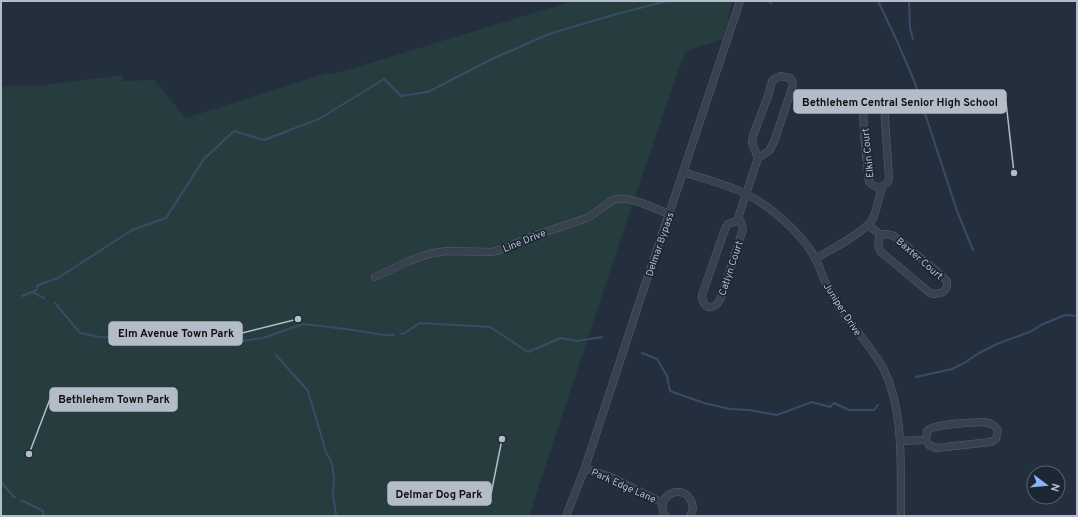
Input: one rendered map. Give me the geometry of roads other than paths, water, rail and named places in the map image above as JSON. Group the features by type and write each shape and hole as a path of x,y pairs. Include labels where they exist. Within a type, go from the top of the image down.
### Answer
{"street":[{"name":"Delmar Bypass","path":"566,516 585,468 638,304 740,1"},
{"path":"780,76 790,78 793,85 774,142 769,151 758,158 752,143 753,136 772,81 780,76"},
{"name":"Elkin Court","path":"868,225 874,214 882,187 888,182 889,178 884,106 874,98 866,98 863,104 868,178 871,184 882,187"},
{"name":"Catlyn Court","path":"737,221 758,158"},
{"name":"Juniper Drive","path":"683,172 746,194 775,212 804,242 815,259 844,313 884,369 893,396 900,430 901,516"},
{"name":"Line Drive","path":"375,277 409,261 429,254 440,252 492,252 500,250 533,236 587,218 616,199 628,199 669,214"},
{"name":"Catlyn Court","path":"737,221 741,222 743,229 722,295 719,302 715,306 709,307 703,304 702,295 725,229 728,224 737,221"},
{"path":"815,259 868,225"},
{"name":"Baxter Court","path":"868,225 881,235 886,234 894,236 946,280 946,288 936,295 930,293 906,274 880,252 878,241 881,235"},
{"path":"983,422 992,424 998,430 996,439 983,444 936,448 929,445 926,440 927,431 930,428 940,426 983,422"},
{"path":"900,441 926,440"},
{"name":"Park Edge Lane","path":"585,468 613,478 663,503"},
{"name":"Delmar Bypass","path":"572,516 578,487"},
{"name":"Park Edge Lane","path":"665,516 662,508 663,503 665,498 673,492 683,493 690,499 693,509 690,516"}],"waterway":[{"path":"22,296 37,290 38,285 58,278 132,230 166,218 204,159 234,131 264,140 319,119 384,79 401,96 428,92 490,60 549,34 667,1"},
{"path":"768,1 771,3 772,1"},
{"path":"878,1 915,83 957,211 973,250"},
{"path":"909,1 910,28 913,39"},
{"path":"32,292 44,298"},
{"path":"55,303 80,333 100,337 136,338 175,331 234,342 263,338 303,324 394,335"},
{"path":"916,377 952,369 997,344 1032,331 1041,325 1065,315 1077,316"},
{"path":"401,334 420,323 490,327 528,352 561,338 577,341 602,337"},
{"path":"642,353 657,359 667,376 670,391 704,403 730,409 749,410 777,415 812,402 830,407 834,403 849,410 874,410 878,405"},
{"path":"276,355 308,391 326,452 332,463 334,479 333,496 336,514"},
{"path":"1,482 15,497"},
{"path":"21,500 43,511 44,516"}],"place":[{"name":"Bethlehem Central Senior High School","path":"1014,173"},
{"name":"Elm Avenue Town Park","path":"298,319"},
{"name":"Delmar Dog Park","path":"502,439"},
{"name":"Bethlehem Town Park","path":"29,454"}]}
